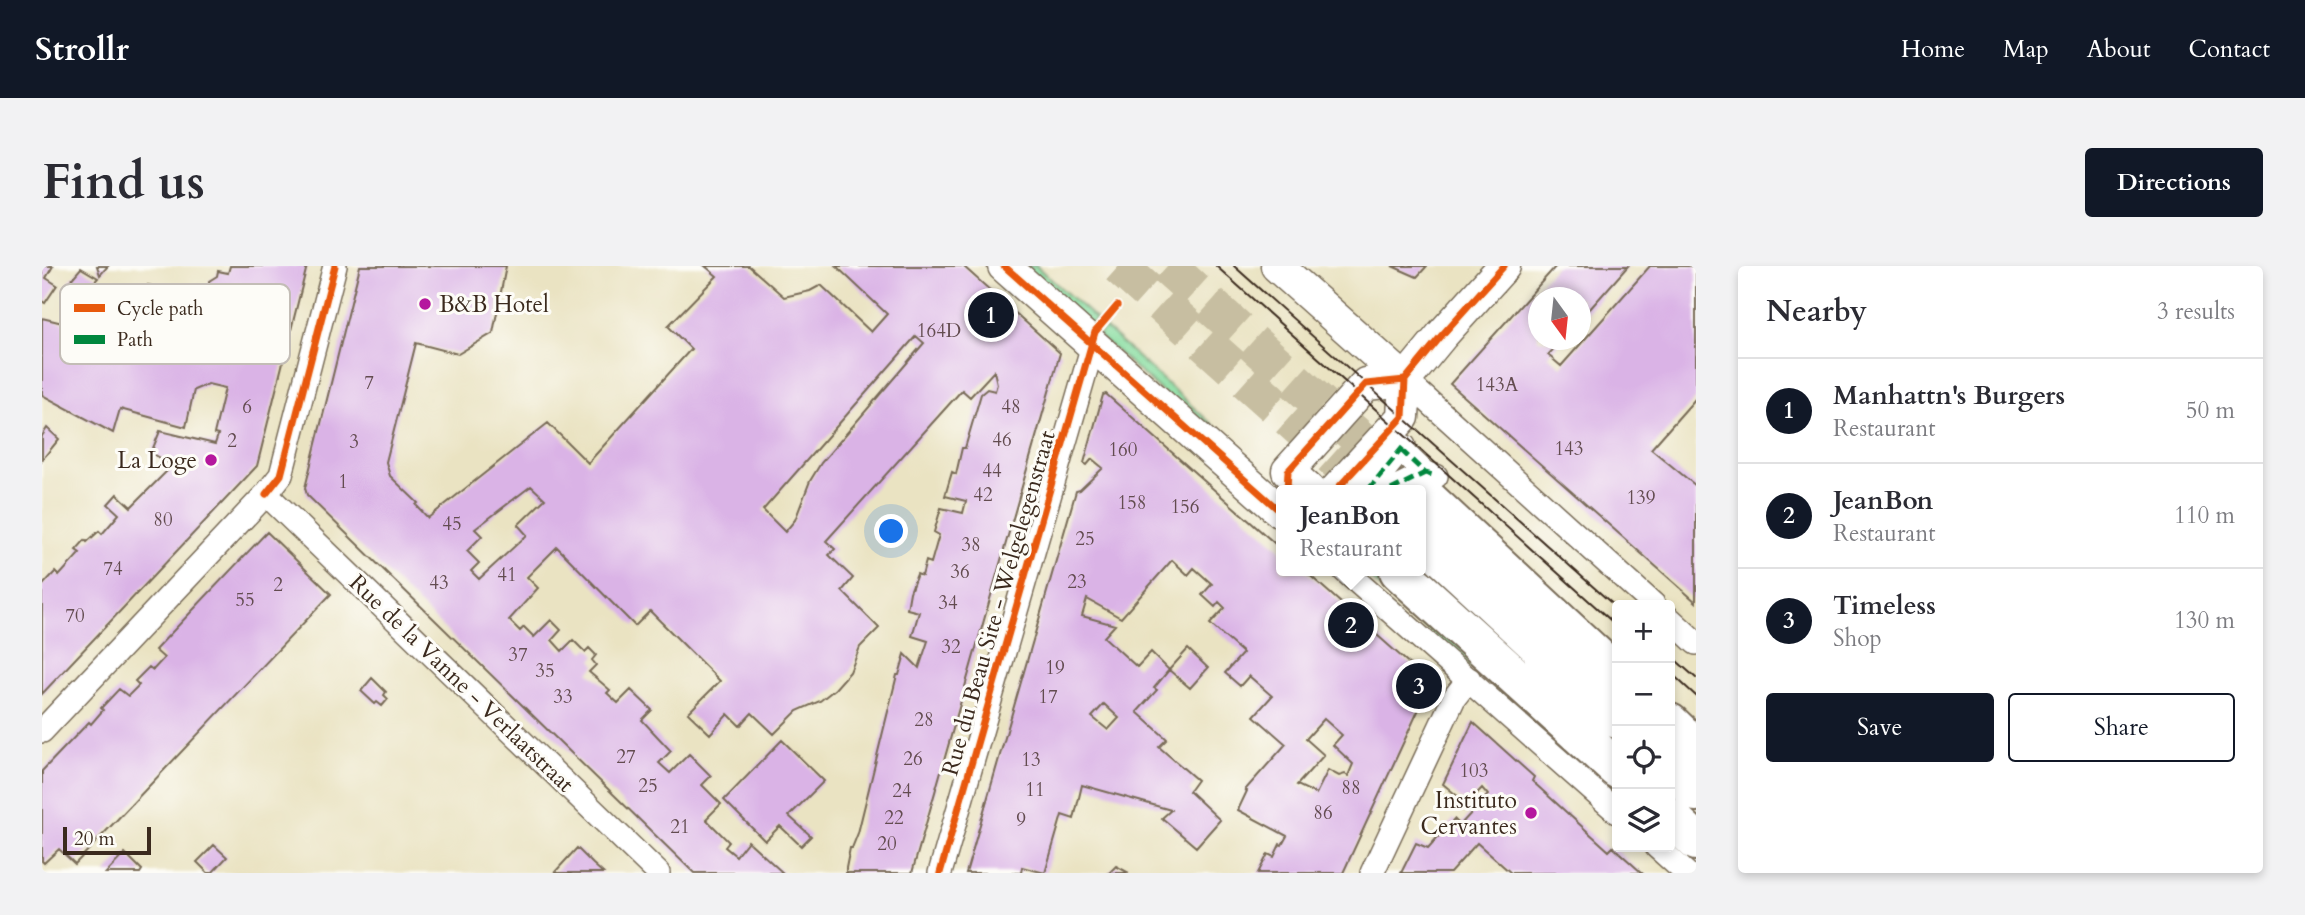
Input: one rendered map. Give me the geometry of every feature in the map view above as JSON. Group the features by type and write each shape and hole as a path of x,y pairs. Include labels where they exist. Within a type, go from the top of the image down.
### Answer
{"highway":[{"path":"1427,481 1612,670"},
{"path":"1426,542 1612,714"},
{"path":"1405,576 1612,764"},
{"path":"1673,726 1696,748"},
{"path":"1675,773 1696,792"},
{"path":"1675,822 1696,841"}],"street":[{"path":"42,731 266,494 281,474 335,266"},
{"path":"1004,266 1276,508"},
{"path":"1278,266 1648,600"},
{"path":"1341,485 1402,417 1405,380 1504,266"},
{"name":"Rue du Beau Site - Welgelegenstraat","path":"940,873 1093,345"},
{"path":"1295,484 1366,384 1405,380"},
{"path":"1372,485 1402,448 1427,481"},
{"name":"Rue de la Vanne - Verlaatstraat","path":"266,494 658,873"},
{"path":"1351,576 1612,808"},
{"path":"1675,624 1696,643"},
{"path":"1372,873 1454,698 1469,679"},
{"path":"1663,852 1686,873"}],"green space":[{"path":"1022,266 1036,266 1096,319 1089,327"},
{"path":"1105,328 1213,425 1207,432 1098,335"},
{"path":"1368,576 1382,576 1612,783 1612,796"}],"building":[{"path":"42,266 53,266 46,278 57,285 45,303 42,301"},
{"path":"97,266 108,266 100,275"},
{"path":"230,266 307,266 290,334 290,284 209,284 218,271 228,273"},
{"path":"360,266 506,266 493,333 458,354 416,343 386,462 390,476 418,503 416,505 428,518 548,423 588,463 691,349 668,326 717,276 705,266 749,266 784,297 810,291 821,285 871,332 887,314 836,266 963,266 1060,353 912,873 846,873 846,868 850,848 858,833 897,675 905,654 919,668 928,641 912,636 919,612 907,609 910,592 917,574 922,576 926,561 931,563 939,535 934,532 941,508 963,513 966,501 945,496 952,472 956,474 981,394 987,389 995,391 997,384 994,371 970,397 962,390 826,541 835,549 829,555 853,578 842,591 879,628 860,647 850,672 835,689 820,701 797,711 774,734 752,713 740,726 728,714 710,734 688,713 720,681 650,611 635,626 557,547 527,577 538,588 509,620 520,631 524,627 534,637 551,620 561,630 552,640 562,651 573,640 585,652 589,648 596,655 592,660 596,665 589,672 610,690 607,693 618,703 631,690 652,710 642,720 671,751 659,763 670,773 689,754 711,776 702,785 721,804 706,819 729,842 725,847 736,856 748,841 783,873 694,873 307,495 305,488","holes":["916,336 924,343 821,463 810,481 795,520 785,532 763,510","531,486 545,499 518,525 527,535 479,579 471,571 479,563 467,551 482,536 475,529"]},
{"path":"1392,266 1427,266 1417,277"},
{"path":"1556,266 1628,266 1591,308 1591,287 1537,287"},
{"path":"1650,266 1696,266 1696,398 1651,449 1696,486 1696,602 1450,384 1528,297 1528,350 1553,350 1548,355 1561,366 1575,350 1591,350 1591,332"},
{"path":"81,268 98,278 93,284 67,284"},
{"path":"42,318 60,322 60,364 282,364 257,466 42,694 42,586 55,572 59,576 80,553 76,550 85,540 87,542 99,531 102,534 119,514 108,504 117,494 131,507 173,465 151,453 160,431 215,444 218,435 214,434 225,388 208,384 194,390 186,427 120,409 113,433 42,395"},
{"path":"1106,394 1276,545 1276,576 1311,576 1431,683 1343,873 1258,873 1268,854 1274,857 1287,836 1238,810 1247,791 1245,790 1286,744 1254,716 1272,696 1249,676 1240,686 1225,673 1243,653 1210,624 1225,608 1219,602 1215,607 1202,595 1212,584 1194,568 1188,575 1172,560 1121,618 1087,599 1082,616 1115,625 1104,637 1137,667 1151,652 1169,670 1154,688 1157,690 1137,712 1167,739 1159,747 1197,780 1189,791 1220,820 1196,847 1162,818 1171,810 1082,785 1074,819 1062,815 1045,873 1022,867 1021,873 966,873 1076,491 1103,468 1092,459 1087,465 1084,463 1103,395","holes":["1104,704 1119,718 1108,730 1092,717","1324,719 1342,735 1333,745 1353,764 1348,776 1339,776 1328,770 1316,794 1297,785 1324,755 1306,739"]},
{"path":"47,428 59,439 42,460 42,436"},
{"path":"267,532 331,594 75,864 59,849 44,863 42,771 89,722 91,724 103,710 101,708 119,689 128,696 139,685 135,681 149,667 153,670 164,658 155,650"},
{"path":"1188,649 1208,668 1190,688 1169,670"},
{"path":"372,678 386,692 384,695 388,699 382,706 377,702 375,704 361,691"},
{"path":"1473,722 1534,777 1532,781 1609,851 1612,848 1612,852 1619,852 1642,873 1511,873 1477,843 1450,873 1401,873 1416,843 1428,848 1454,819 1460,825 1488,795 1482,788 1467,804 1443,784"},
{"path":"782,740 824,781 789,816 811,836 801,846 780,826 765,841 724,800"},
{"path":"214,845 227,857 212,873 208,873 197,862"},
{"path":"577,848 593,864 603,873 554,873"},
{"path":"125,853 142,870 140,873 106,873"},
{"path":"1116,866 1129,873 1109,873"}],"tunnel":[{"path":"1119,266 1363,485"},
{"path":"1167,266 1400,475"}],"tram line":[{"path":"1216,266 1612,622"},
{"path":"1234,266 1612,604"},
{"path":"1675,659 1696,678"},
{"path":"1675,677 1696,696"}],"marked path":[{"path":"1372,485 1404,446"},
{"path":"1401,450 1425,473 1436,476"},
{"path":"1401,485 1425,473"}],"cycle path":[{"path":"266,494 281,475 335,266"},
{"path":"1004,266 1276,508"},
{"path":"1405,380 1504,266"},
{"path":"940,873 1095,332 1117,306"},
{"path":"1287,485 1288,471 1366,384 1405,380"},
{"path":"1341,485 1403,417 1405,380"}],"place":[{"name":"B&B Hotel","path":"425,304"},
{"name":"Manhattn's Burgers","path":"991,315"},
{"name":"La Loge","path":"211,460"},
{"name":"JeanBon","path":"1351,625"},
{"name":"Timeless","path":"1419,686"},
{"name":"Instituto Cervantes","path":"1531,813"}]}
